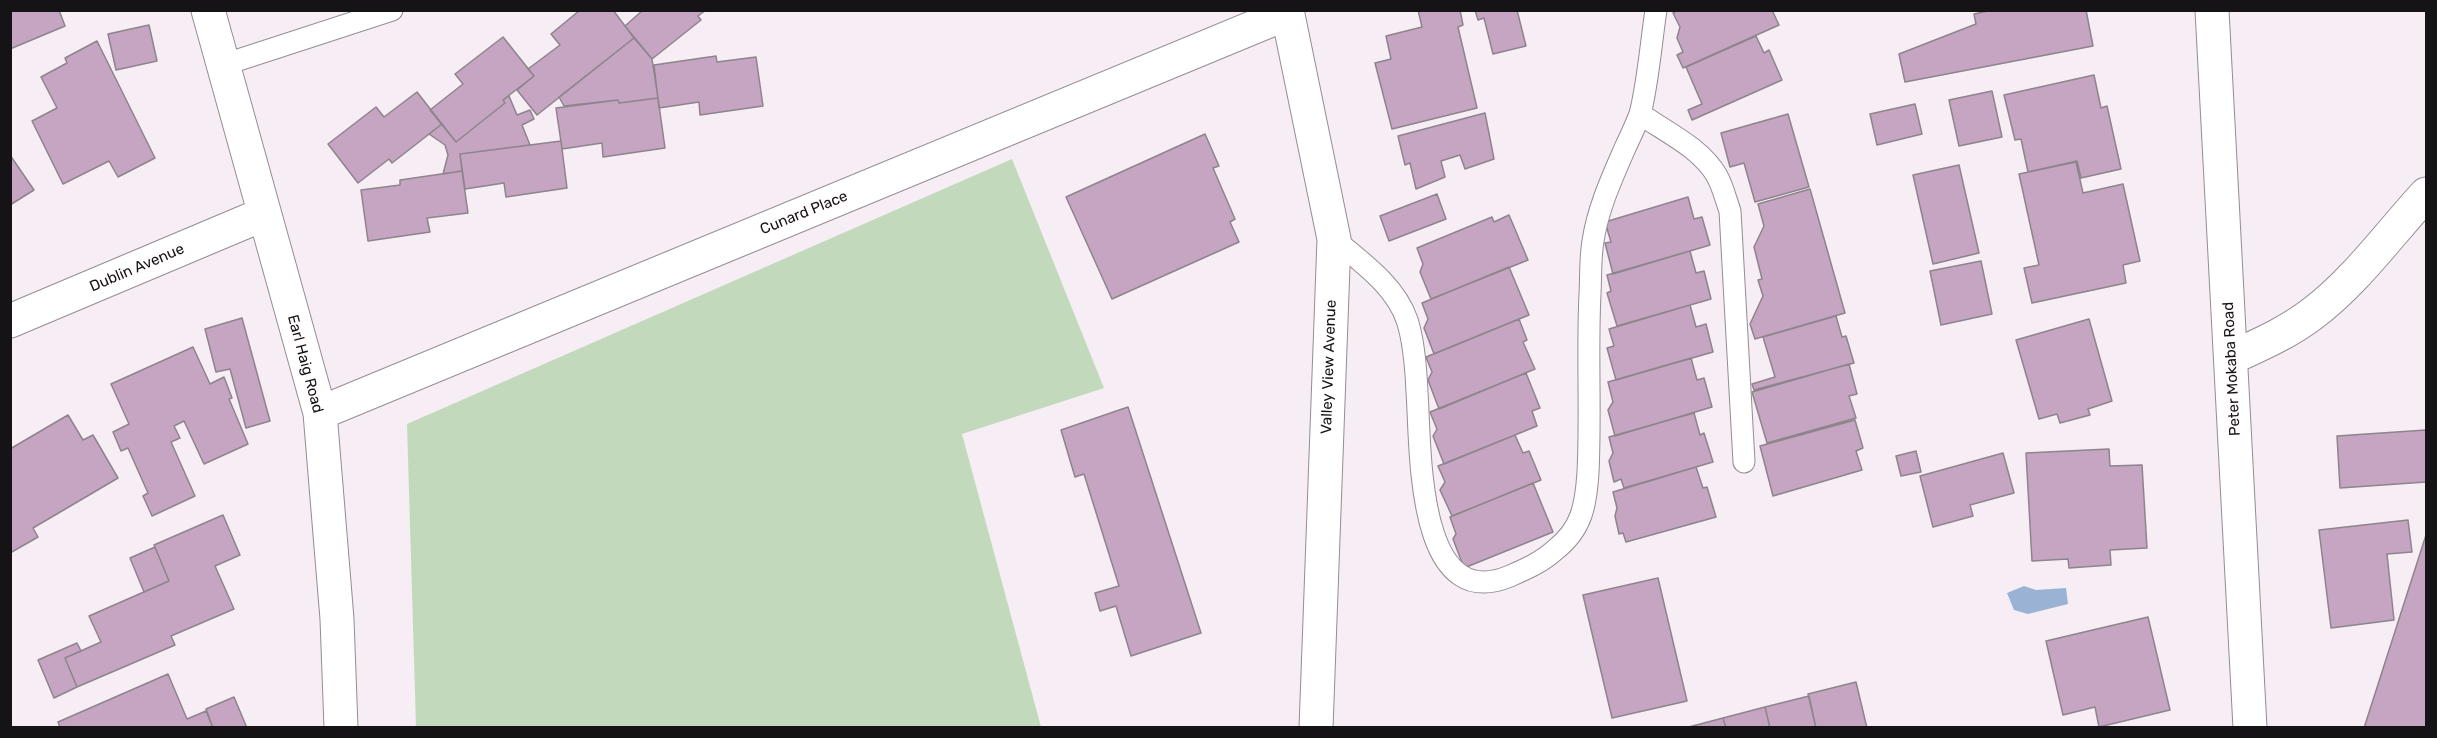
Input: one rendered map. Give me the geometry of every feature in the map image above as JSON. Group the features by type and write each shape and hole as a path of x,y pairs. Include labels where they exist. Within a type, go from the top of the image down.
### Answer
{"street":[{"name":"Earl Haig Road","path":"208,10 320,413 337,619 341,728"},
{"name":"Peter Mokaba Road","path":"2212,10 2250,728"},
{"name":"Valley View Avenue","path":"1287,12 1334,239 1316,728"},
{"name":"Cunard Place","path":"320,413 1287,12"},
{"path":"2231,358 2284,334 2314,313 2356,273 2427,194"},
{"name":"Dublin Avenue","path":"10,321 264,214"}],"lane":[{"path":"223,65 392,10"},
{"path":"1334,239 1378,278 1401,304 1408,322 1417,388 1423,487 1430,528 1442,555 1470,581 1494,583 1548,556 1568,540 1581,520 1588,473 1588,339 1593,243 1602,202 1640,114 1656,10"},
{"path":"1640,114 1695,152 1705,162 1716,175 1730,211 1744,462"}],"green space":[{"path":"1012,159 1104,388 962,434 1041,727 416,727 407,424"}],"water":[{"path":"2024,586 2036,590 2066,588 2068,604 2028,614 2014,610 2007,593"}],"building":[{"path":"10,10 59,10 65,26 10,49"},
{"path":"580,10 613,10 634,38 537,115 517,90 534,76 528,69 560,45 551,34"},
{"path":"643,10 706,10 698,16 701,20 652,59 625,26"},
{"path":"1418,10 1460,10 1463,25 1458,27 1477,108 1392,129 1375,63 1391,59 1386,36 1422,27"},
{"path":"1475,10 1517,10 1526,46 1493,54 1484,18 1478,20"},
{"path":"1678,10 1772,10 1779,25 1683,68 1677,55 1683,52 1677,38 1680,27 1673,13"},
{"path":"1993,10 2086,10 2093,46 1905,82 1899,54 1976,24 1974,14"},
{"path":"149,25 157,61 116,70 108,34"},
{"path":"1756,36 1764,53 1769,50 1782,80 1692,120 1688,110 1702,104 1686,67"},
{"path":"503,37 534,76 503,100 505,103 456,142 430,110 463,84 455,74"},
{"path":"634,38 652,59 658,98 564,106 559,97"},
{"path":"97,41 155,158 118,177 109,161 63,184 32,121 57,108 41,77 67,63 65,58"},
{"path":"716,56 717,62 756,57 763,106 700,115 699,102 659,108 654,65"},
{"path":"2094,75 2101,108 2107,106 2121,169 2081,178 2077,161 2028,172 2021,139 2015,140 2004,95"},
{"path":"1992,91 2002,137 1959,146 1949,100"},
{"path":"417,92 442,124 392,163 389,159 358,183 328,144 376,107 384,117"},
{"path":"509,96 517,115 530,110 534,119 522,125 530,145 460,154 462,171 443,174 448,155 445,145 429,134 442,124 456,142 505,103 503,100"},
{"path":"658,98 665,148 603,157 602,143 562,149 556,108 618,100 619,103"},
{"path":"1915,104 1922,134 1877,145 1870,114"},
{"path":"1485,113 1494,159 1465,169 1460,155 1441,161 1445,177 1416,189 1410,163 1405,165 1398,136"},
{"path":"1788,114 1809,187 1755,202 1744,163 1730,167 1721,133"},
{"path":"1205,134 1219,166 1213,168 1235,219 1230,222 1239,242 1112,299 1066,197"},
{"path":"561,141 567,188 506,197 504,183 465,189 460,154"},
{"path":"10,155 34,190 10,205"},
{"path":"2076,162 2083,193 2123,184 2140,261 2123,265 2126,283 2032,303 2024,268 2039,265 2019,174"},
{"path":"1959,165 1979,253 1933,264 1913,175"},
{"path":"462,171 468,213 427,218 430,232 368,241 361,190 400,185 400,180"},
{"path":"1810,189 1845,313 1755,339 1750,324 1763,296 1758,280 1762,279 1754,247 1764,226 1758,204"},
{"path":"1437,194 1446,219 1389,241 1380,216"},
{"path":"1688,197 1694,219 1702,217 1710,245 1613,274 1605,243 1611,242 1605,222"},
{"path":"1509,215 1528,260 1431,299 1420,272 1423,264 1417,248 1492,217 1494,222"},
{"path":"1690,251 1696,273 1704,271 1711,299 1617,326 1607,293 1611,291 1607,275"},
{"path":"1981,261 1992,314 1941,325 1930,271"},
{"path":"1509,267 1529,315 1434,354 1424,328 1428,319 1422,303"},
{"path":"1690,305 1696,327 1706,324 1713,352 1616,380 1607,348 1614,346 1609,329"},
{"path":"1836,316 1842,337 1846,336 1854,363 1754,390 1752,384 1775,377 1763,337"},
{"path":"242,318 270,421 246,428 230,369 216,372 205,329"},
{"path":"1519,319 1527,340 1523,342 1535,369 1439,409 1428,380 1432,372 1426,357"},
{"path":"2089,319 2112,401 2088,409 2090,415 2060,423 2057,414 2039,419 2016,340"},
{"path":"193,347 210,384 224,377 232,398 229,399 248,444 204,464 184,421 174,426 180,438 171,442 195,496 152,516 143,496 148,493 128,448 121,451 113,432 129,424 111,384"},
{"path":"1691,358 1697,380 1704,378 1712,407 1615,436 1608,410 1613,402 1608,382"},
{"path":"1849,364 1857,394 1849,396 1856,418 1767,443 1752,392"},
{"path":"1526,373 1540,408 1532,411 1537,426 1444,464 1433,436 1437,429 1430,412"},
{"path":"1128,407 1201,633 1131,656 1116,606 1100,611 1095,593 1119,586 1084,474 1075,477 1061,430"},
{"path":"1694,413 1700,435 1704,433 1713,462 1624,488 1621,479 1614,482 1609,461 1613,453 1609,437"},
{"path":"68,415 83,440 93,435 118,478 33,528 38,537 10,553 10,449"},
{"path":"1855,420 1863,448 1856,451 1862,470 1773,496 1760,446"},
{"path":"2426,430 2426,482 2340,488 2337,436"},
{"path":"1515,435 1523,453 1529,451 1541,480 1452,516 1440,490 1445,482 1438,466"},
{"path":"2109,449 2110,466 2142,465 2147,548 2110,550 2111,565 2069,568 2068,559 2032,561 2026,453"},
{"path":"1916,451 1921,472 1901,476 1896,456"},
{"path":"2003,453 2014,493 1970,505 1973,516 1933,527 1920,476"},
{"path":"1696,467 1703,488 1707,487 1716,517 1626,542 1623,533 1619,534 1613,492"},
{"path":"1533,483 1553,532 1464,568 1453,539 1456,534 1450,517"},
{"path":"223,515 240,555 215,566 234,609 171,636 175,645 77,687 65,658 101,642 89,616 169,581 154,545"},
{"path":"2408,520 2412,552 2387,554 2394,620 2331,628 2319,530"},
{"path":"2426,535 2426,728 2364,728"},
{"path":"155,547 169,581 144,592 130,558"},
{"path":"1658,578 1687,701 1612,718 1583,595"},
{"path":"2148,617 2170,710 2099,727 2095,707 2063,715 2046,641"},
{"path":"77,643 81,651 65,658 77,687 54,698 38,660"},
{"path":"168,674 187,719 206,711 213,728 60,728 58,722"},
{"path":"1856,682 1867,728 1816,728 1808,694"},
{"path":"1809,696 1816,728 1770,728 1765,707"},
{"path":"234,697 247,728 213,728 206,709"},
{"path":"1765,707 1770,728 1726,728 1723,718"},
{"path":"1723,718 1726,728 1685,728"}]}
